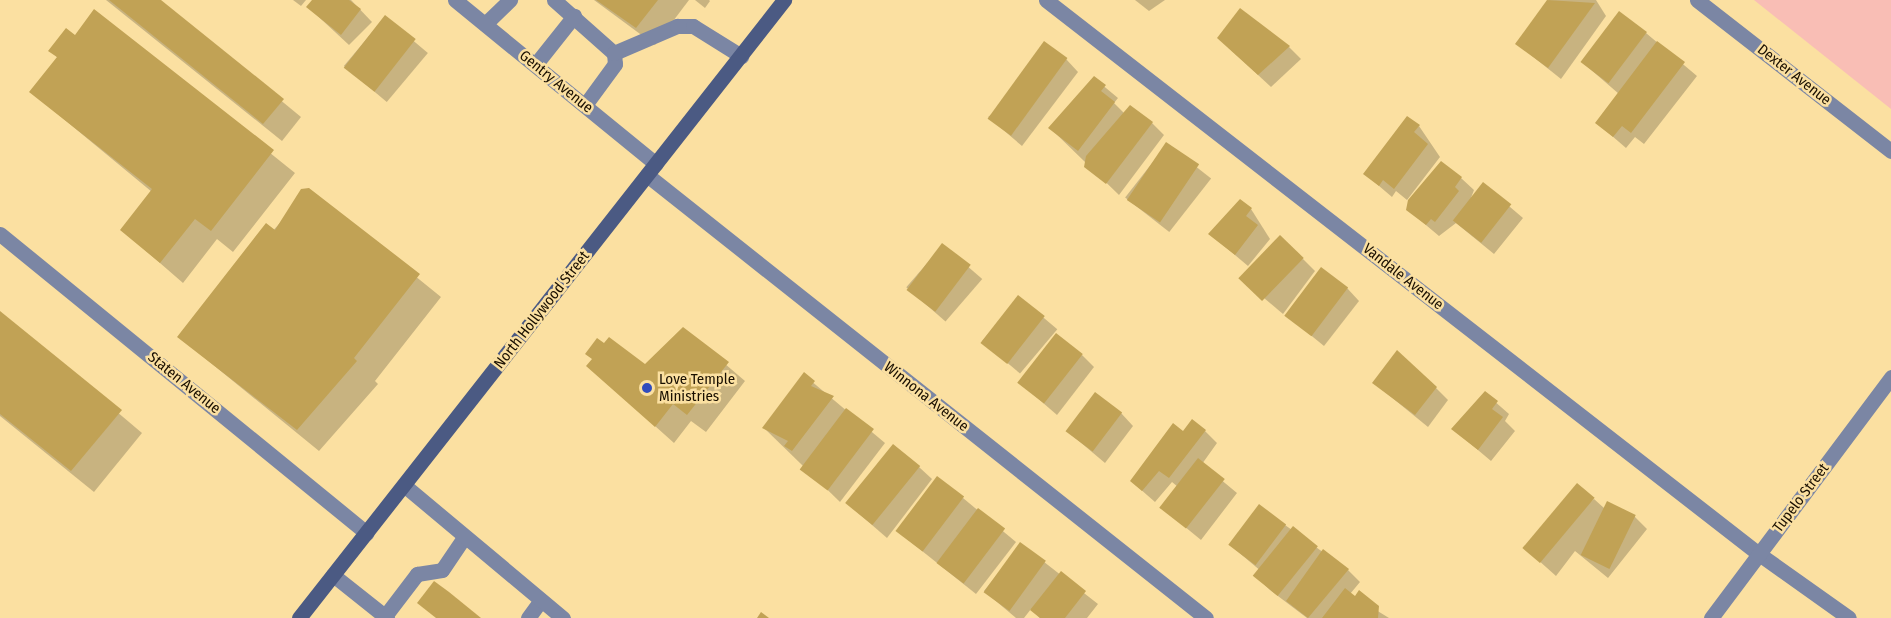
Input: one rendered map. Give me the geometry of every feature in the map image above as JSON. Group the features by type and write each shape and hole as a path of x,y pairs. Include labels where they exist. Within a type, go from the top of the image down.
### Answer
{"main road":[{"name":"North Hollywood Street","path":"299,618 405,486 784,0"}],"street":[{"name":"Gentry Avenue","path":"455,0 585,105 651,170"},
{"path":"485,24 510,0"},
{"path":"554,0 614,53 615,64 585,105"},
{"name":"Vandale Avenue","path":"1046,0 1759,554 1849,618"},
{"name":"Dexter Avenue","path":"1697,0 1891,151"},
{"path":"536,64 574,16"},
{"path":"614,53 677,26 693,26 741,56"},
{"name":"Winnona Avenue","path":"651,170 1206,618"},
{"name":"Staten Avenue","path":"0,234 368,532"},
{"name":"Tupelo Street","path":"1710,618 1891,377"},
{"path":"405,486 463,539 563,618"},
{"path":"333,576 386,617 417,574 442,570 463,539"},
{"path":"528,618 541,600"}],"shaded area":[{"path":"1754,0 1891,0 1891,109"}],"building":[{"path":"109,0 161,0 284,99 263,124"},
{"path":"312,0 349,0 361,9 341,35 306,7"},
{"path":"596,0 658,0 636,28"},
{"path":"1547,0 1595,3 1548,68 1515,44"},
{"path":"1240,8 1290,46 1258,75 1217,38"},
{"path":"94,9 274,150 211,231 195,219 160,263 120,230 152,189 29,92 57,57 48,51 66,28 75,35"},
{"path":"1619,11 1647,32 1608,83 1580,62"},
{"path":"385,15 416,39 374,92 344,68"},
{"path":"1044,41 1067,58 1011,136 988,119"},
{"path":"1657,41 1685,62 1631,133 1622,126 1613,137 1595,123"},
{"path":"1094,76 1106,85 1101,91 1115,102 1078,151 1048,128"},
{"path":"1130,105 1153,122 1106,184 1084,167 1086,156"},
{"path":"1407,116 1420,125 1414,132 1428,144 1394,189 1383,180 1379,186 1363,174"},
{"path":"1166,142 1199,164 1160,222 1127,200"},
{"path":"1441,161 1462,177 1455,187 1459,191 1435,222 1431,219 1426,225 1406,210 1408,200"},
{"path":"1483,182 1511,204 1481,243 1453,221"},
{"path":"309,188 420,274 354,358 357,361 297,430 177,337 266,223 275,230 301,189"},
{"path":"1240,199 1252,208 1246,216 1258,225 1235,255 1208,234"},
{"path":"1280,235 1304,258 1262,301 1238,278"},
{"path":"942,243 971,265 935,312 906,290"},
{"path":"1321,267 1348,287 1311,336 1284,316"},
{"path":"1018,295 1045,316 1007,364 980,343"},
{"path":"0,311 122,410 71,471 0,414"},
{"path":"683,327 729,362 687,415 673,404 655,427 586,366 592,359 585,354 597,338 604,343 609,337 645,364"},
{"path":"1056,333 1083,354 1044,404 1017,383"},
{"path":"1397,350 1437,387 1415,415 1372,383"},
{"path":"804,372 815,381 811,386 834,396 792,451 784,446 788,441 762,428"},
{"path":"1485,391 1498,401 1492,409 1503,417 1478,450 1451,429"},
{"path":"1095,392 1122,412 1093,452 1066,431"},
{"path":"846,408 874,429 828,491 800,469"},
{"path":"1192,419 1206,430 1169,478 1159,471 1142,491 1130,481 1173,423 1183,431"},
{"path":"893,444 920,466 872,525 845,503"},
{"path":"1198,458 1225,479 1186,529 1159,508"},
{"path":"937,476 964,496 923,552 895,531"},
{"path":"1577,483 1595,498 1540,563 1522,548"},
{"path":"1607,501 1636,515 1609,569 1581,555"},
{"path":"1259,504 1286,524 1255,565 1228,545"},
{"path":"978,508 1005,528 964,584 936,563"},
{"path":"1293,526 1318,546 1278,596 1253,576"},
{"path":"1020,542 1046,561 1009,611 984,592"},
{"path":"1323,549 1349,569 1308,618 1286,601"},
{"path":"1061,571 1086,591 1065,618 1040,618 1030,610"},
{"path":"434,581 481,618 436,618 417,603"},
{"path":"1345,588 1355,596 1359,590 1379,606 1378,618 1322,618"},
{"path":"761,612 769,618 757,618"}],"place":[{"name":"Love Temple Ministries","path":"647,388"}]}
